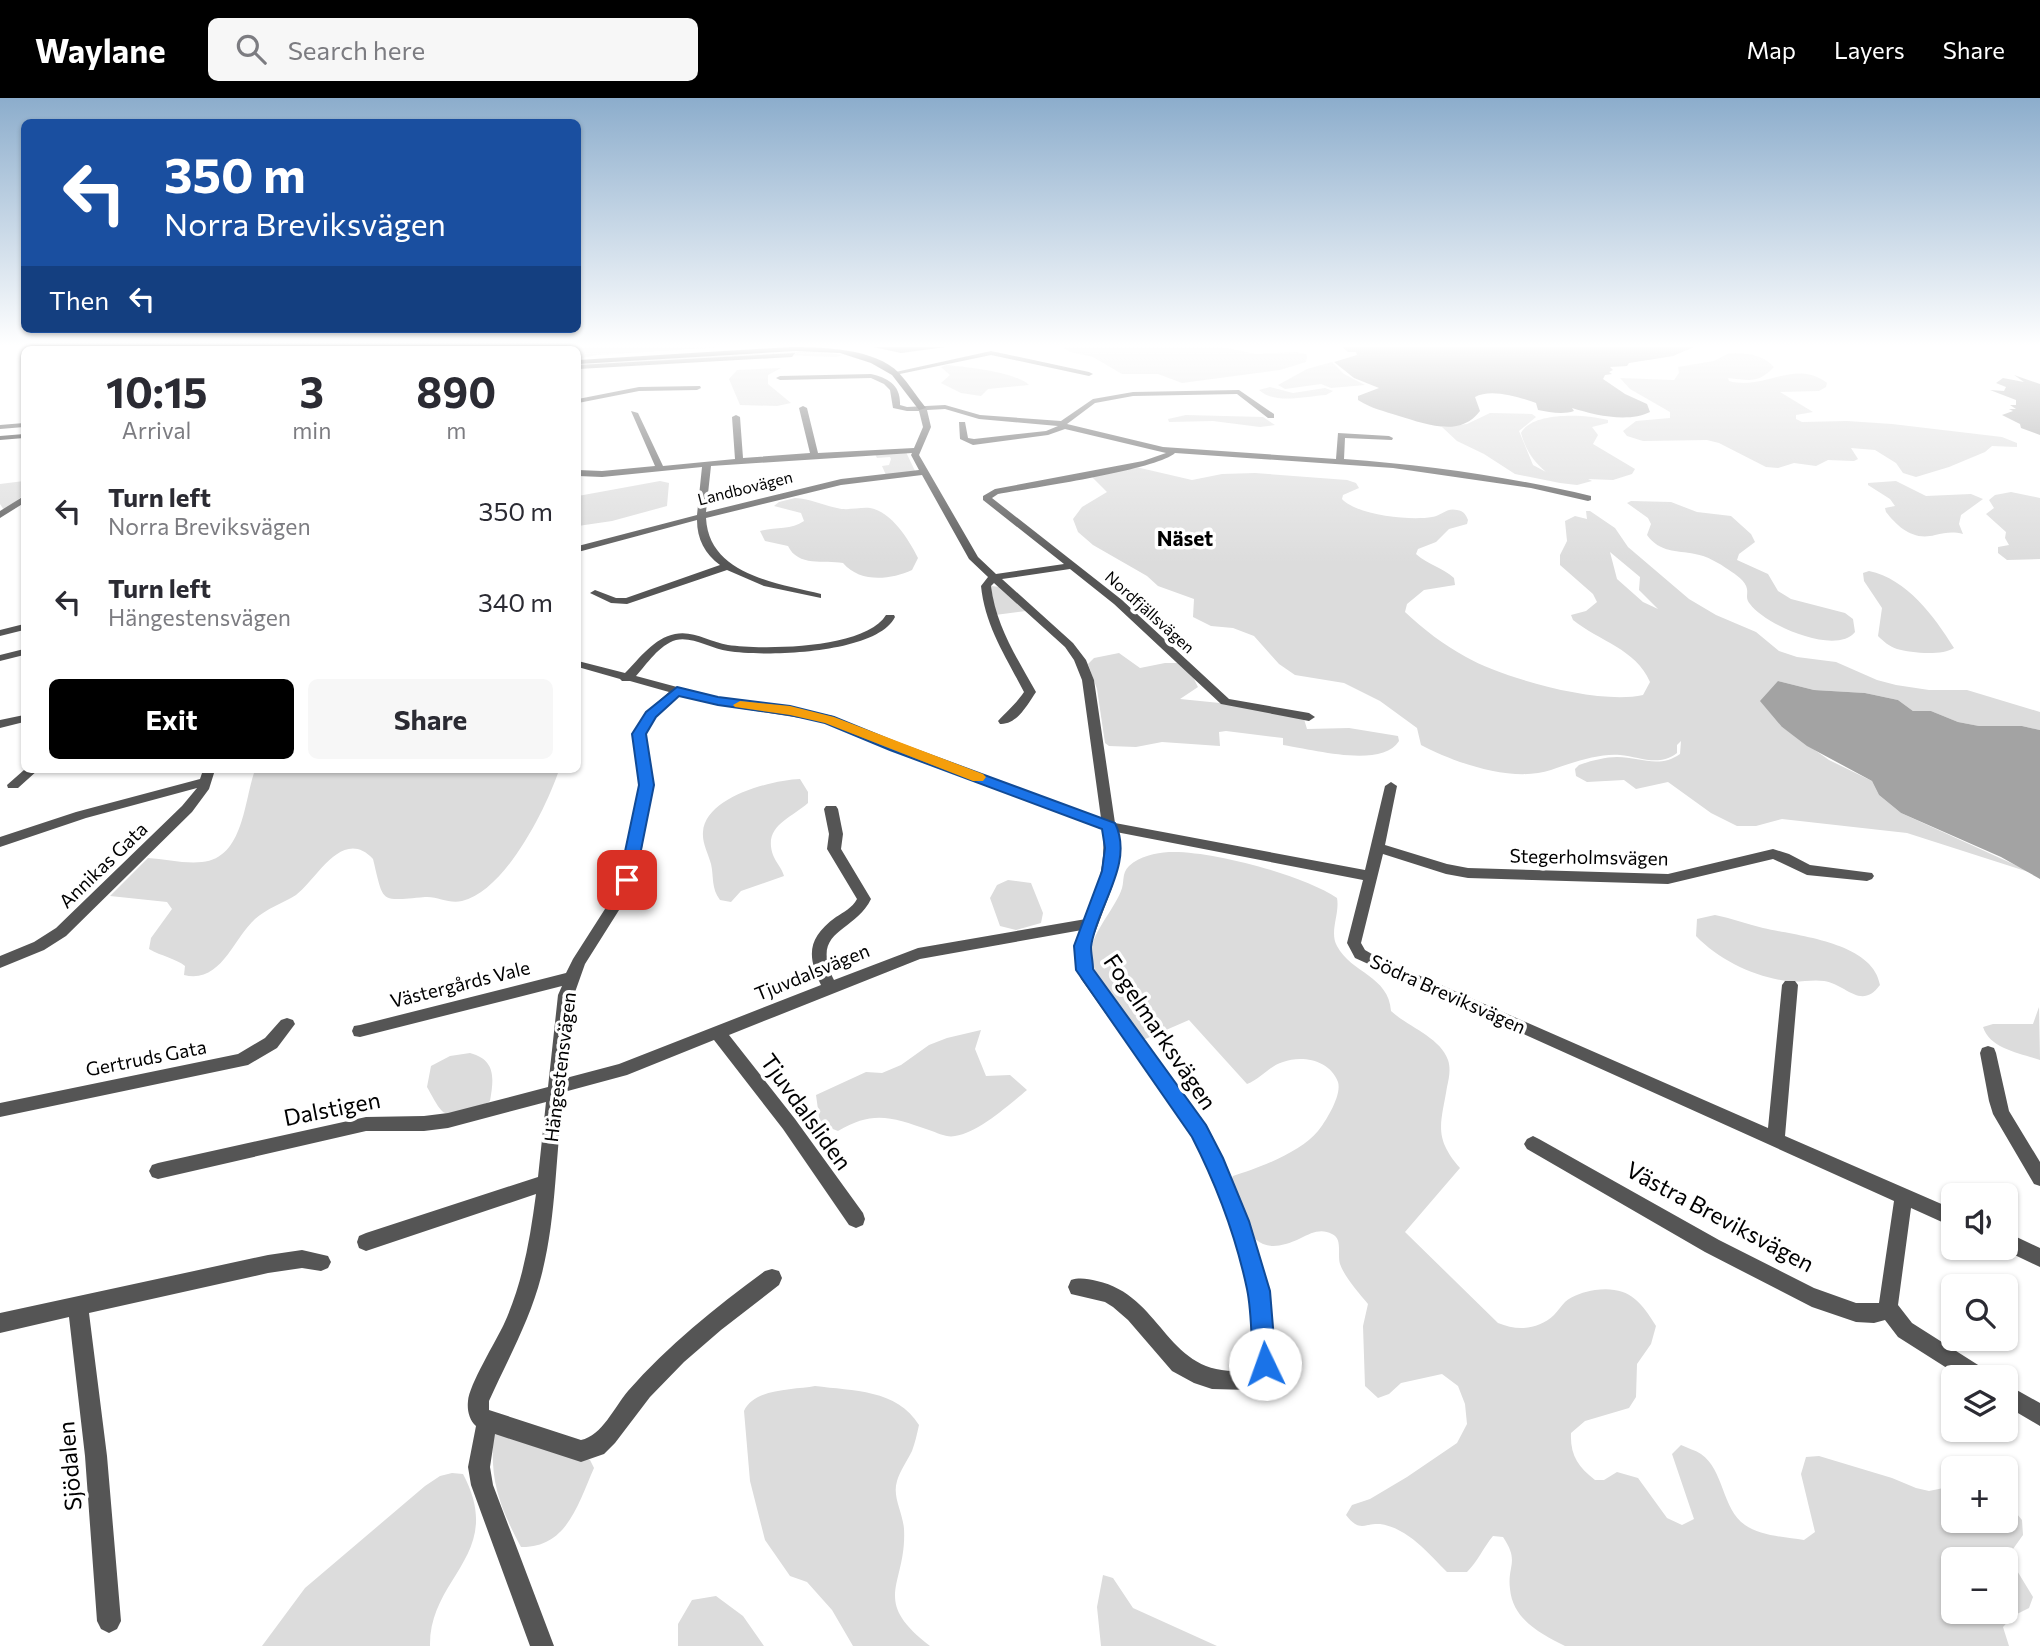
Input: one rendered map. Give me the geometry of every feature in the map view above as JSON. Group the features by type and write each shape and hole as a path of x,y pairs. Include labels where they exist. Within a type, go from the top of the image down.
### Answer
{"street":[{"path":"637,419 660,468"},
{"path":"736,419 739,461"},
{"path":"806,419 815,456"},
{"path":"581,472 602,474 739,461 915,450 927,427 925,419"},
{"path":"1003,419 1063,425 1130,443 1174,450 1410,467 1531,485 1588,498"},
{"path":"962,424 965,440 973,442 1048,433 1070,419"},
{"path":"0,427 21,425"},
{"path":"1340,461 1340,435 1389,438"},
{"path":"0,438 21,436"},
{"name":"Fogelmarksvägen","path":"915,450 924,472 969,553 1063,638 1080,660 1088,680 1112,848 1110,871 1082,954 1089,979 1199,1131 1227,1191 1259,1291 1265,1364 1262,1372 1244,1382 1193,1372 1172,1358 1123,1302 1103,1292 1078,1287"},
{"name":"Nordfjällsvägen","path":"1174,450 1167,456 1145,463 987,495 987,500 1152,632 1225,702 1309,717"},
{"path":"707,464 702,531 705,541 727,566 754,578 817,596"},
{"name":"Landbovägen","path":"581,548 811,488 924,472"},
{"path":"0,515 21,501"},
{"path":"595,593 615,601 627,601 727,566"},
{"path":"1004,721 1015,713 1030,692 1010,660 988,603 986,586 993,577 1072,566"},
{"path":"626,679 659,646 675,637 691,638 728,649 791,653 820,648 868,633 887,624 890,617"},
{"path":"0,634 21,628"},
{"path":"0,658 21,653"},
{"path":"581,665 626,679 718,701 790,710 830,719 895,747 1110,826 1370,876 1391,786"},
{"name":"Hängestensvägen","path":"542,1646 482,1485 479,1467 487,1421 479,1415 478,1401 512,1331 531,1279 540,1238 547,1182 562,1018 571,978 582,956 620,899 632,867 646,785 639,734 650,715 677,691"},
{"path":"0,724 21,720"},
{"path":"13,785 28,773"},
{"path":"0,842 207,775"},
{"name":"Annikas Gata","path":"0,962 39,946 74,921 187,809 207,775"},
{"path":"830,988 823,977 819,961 824,937 834,924 860,909 864,902 834,849 836,834 831,809"},
{"name":"Stegerholmsvägen","path":"1378,848 1468,873 1668,879 1773,854 1807,870 1867,876"},
{"name":"Södra Breviksvägen","path":"1370,876 1353,937 1356,948 1366,958 1941,1213"},
{"name":"Tjuvdalsvägen","path":"556,1090 601,1077 927,951 1091,923"},
{"name":"Västergårds Vale","path":"360,1031 571,978"},
{"path":"1776,1141 1790,985"},
{"name":"Gertruds Gata","path":"0,1111 242,1060 271,1043 287,1024"},
{"name":"Tjuvdalsliden","path":"718,1032 789,1124 856,1219"},
{"path":"1988,1053 2002,1114 2040,1178"},
{"name":"Dalstigen","path":"158,1171 366,1124 390,1121 425,1124 447,1120 556,1090"},
{"name":"Västra Breviksvägen","path":"1533,1144 1679,1230 1799,1290 1853,1312 1877,1314 1888,1308"},
{"path":"366,1242 547,1182"},
{"path":"1904,1196 1888,1308 1905,1330 1960,1365"},
{"path":"2018,1247 2040,1258"},
{"path":"0,1324 268,1264 302,1259 321,1262"},
{"path":"487,1421 581,1451 594,1448 635,1398 680,1353 708,1327 772,1278"},
{"name":"Sjödalen","path":"78,1306 96,1456 109,1621"},
{"path":"2018,1401 2040,1415"}],"shaded area":[{"path":"1168,419 1266,419 1275,425 1260,427 1213,421 1169,422"},
{"path":"1411,419 1472,419 1453,427"},
{"path":"1477,419 1533,419 1519,431 1533,465 1546,472 1534,460 1525,445 1521,433 1527,426 1543,419 1608,420 1608,423 1592,427 1598,435 1593,444 1635,469 1632,474 1613,480 1588,479 1592,481 1577,485 1515,474 1457,441 1442,427 1467,424"},
{"path":"1796,419 1802,422 1892,424 2002,437 2017,443 2017,447 1992,446 1985,452 1949,467 1916,477 1903,473 1896,463 1875,450 1851,448 1858,459 1854,461 1828,460 1816,466 1794,463 1778,468 1766,467 1719,443 1707,440 1643,441 1627,436 1623,431 1636,421"},
{"path":"2010,419 2040,419 2040,435 2021,428 2020,424"},
{"path":"906,452 915,471 886,475 882,466 889,465 890,457 877,458 875,454"},
{"path":"1136,467 1192,480 1222,474 1255,473 1347,480 1356,483 1359,488 1343,495 1342,499 1349,505 1371,513 1422,518 1453,509 1461,511 1468,520 1467,524 1449,529 1436,542 1418,549 1416,554 1449,574 1454,578 1455,585 1424,590 1407,604 1405,612 1426,631 1450,647 1504,674 1578,693 1624,697 1643,695 1650,682 1636,661 1573,620 1571,615 1586,611 1597,602 1593,594 1560,565 1560,555 1567,541 1565,521 1575,516 1587,519 1586,511 1590,511 1615,528 1628,547 1689,599 1716,615 1756,632 1779,651 1797,657 1836,662 1877,680 1896,685 1929,690 1967,690 2040,712 2040,730 2022,726 1979,726 1958,722 1931,711 1913,711 1898,700 1865,693 1814,690 1778,681 1782,727 1829,760 1872,781 1879,795 1901,813 2035,874 1907,833 1782,819 1756,826 1737,826 1711,813 1668,782 1636,789 1624,780 1587,782 1576,776 1575,769 1579,765 1603,758 1665,761 1680,754 1681,741 1677,745 1677,753 1663,760 1620,755 1603,756 1536,773 1502,773 1450,758 1421,745 1417,728 1380,701 1344,683 1295,675 1279,664 1254,636 1233,628 1211,626 1193,617 1194,599 1158,586 1147,576 1093,545 1078,532 1073,519 1082,507 1107,492 1092,477","holes":["1610,552 1640,577 1639,590 1658,609 1643,602 1617,579"]},
{"path":"21,481 21,497 4,510 0,504 0,484"},
{"path":"660,481 669,483 667,506 612,521 581,526 581,495"},
{"path":"1896,481 1926,496 1971,494 1983,499 1961,515 1959,524 1963,534 1920,536 1896,523 1885,508 1895,506 1890,499 1868,485"},
{"path":"2011,492 2040,498 2040,559 2007,560 1998,553 1998,547 2009,545 2005,538 2006,532 1986,514 1994,508 1989,500 1995,495"},
{"path":"795,498 841,509 870,508 886,515 905,535 918,558 912,570 894,576 867,577 843,563 805,560 792,553 788,546 765,541 760,531 788,527 804,521 801,513 774,506"},
{"path":"1671,502 1697,512 1731,516 1751,534 1755,542 1739,554 1737,560 1768,574 1778,591 1791,599 1845,613 1853,619 1855,632 1846,639 1817,639 1770,621 1750,604 1745,583 1717,562 1704,556 1669,550 1652,541 1647,535 1651,524 1648,518 1627,503"},
{"path":"1869,571 1883,575 1907,590 1938,624 1954,648 1942,652 1918,653 1897,649 1882,640 1878,636 1882,608 1864,581 1863,573"},
{"path":"991,586 1000,587 1026,611 995,615"},
{"path":"1119,653 1140,668 1179,663 1192,675 1198,687 1180,699 1230,704 1304,719 1307,729 1349,728 1398,736 1399,741 1378,754 1362,756 1283,745 1283,738 1226,731 1219,732 1220,746 1162,742 1136,747 1109,746 1105,743 1097,689 1088,664 1094,658"},
{"path":"1778,681 1814,690 1865,693 1898,700 1913,711 1931,711 1958,722 1979,726 2022,726 2040,730 2040,879 2001,857 1901,813 1879,795 1872,781 1807,746 1782,727 1760,701"},
{"path":"254,773 558,773 544,806 522,846 493,882 478,894 457,902 430,897 391,899 382,892 373,859 362,850 340,852 296,895 255,919 217,967 197,976 184,975 185,966 149,949 151,938 172,909 167,902 110,896 148,858 202,862 216,858 226,850 240,826"},
{"path":"800,779 808,792 808,803 780,824 772,837 773,855 784,876 741,891 731,902 720,900 714,887 711,864 703,840 707,820 715,809 742,793 773,783"},
{"path":"1187,852 1231,860 1280,873 1322,889 1337,898 1334,935 1343,955 1377,982 1389,999 1391,1011 1438,1045 1449,1063 1441,1130 1442,1139 1451,1157 1460,1168 1405,1232 1498,1323 1520,1328 1541,1324 1572,1297 1606,1289 1632,1297 1650,1317 1656,1326 1651,1344 1637,1364 1636,1397 1629,1408 1585,1421 1571,1433 1574,1454 1589,1475 1595,1480 1604,1480 1617,1472 1638,1478 1667,1518 1682,1525 1694,1519 1672,1454 1681,1445 1709,1461 1737,1518 1745,1525 1766,1534 1804,1540 1815,1532 1801,1474 1806,1457 1819,1456 1916,1488 1929,1491 1941,1488 1941,1533 2018,1533 2018,1515 2022,1520 2023,1535 2014,1547 1941,1547 1941,1624 2006,1624 2003,1627 2009,1646 1565,1646 1530,1625 1516,1609 1510,1589 1511,1552 1503,1537 1493,1536 1467,1572 1447,1572 1409,1536 1400,1531 1390,1526 1362,1526 1351,1521 1346,1515 1352,1505 1370,1499 1457,1443 1467,1424 1465,1404 1458,1386 1442,1374 1401,1383 1389,1394 1378,1398 1365,1386 1363,1326 1368,1304 1342,1269 1339,1243 1335,1236 1320,1231 1283,1245 1270,1246 1259,1242 1245,1223 1231,1180 1233,1176 1279,1158 1311,1139 1325,1121 1338,1094 1338,1082 1329,1069 1307,1059 1290,1060 1269,1069 1247,1084 1189,1020 1143,1040 1094,972 1090,955 1095,936 1117,900 1127,869 1143,857"},
{"path":"1008,880 1031,883 1043,913 1041,923 1016,930 1000,926 990,898 997,885"},
{"path":"1715,915 1813,938 1849,950 1864,959 1874,971 1880,985 1866,996 1860,996 1824,981 1786,981 1749,971 1715,952 1696,936 1697,919"},
{"path":"2039,1007 2040,1060 1999,1045 1983,1027 1993,1024 2033,1024"},
{"path":"981,1030 975,1049 986,1076 1010,1075 1027,1090 973,1130 952,1136 942,1135 883,1118 862,1120 838,1131 820,1124 816,1095 866,1072 882,1073 901,1065 929,1045"},
{"path":"470,1053 489,1065 492,1078 490,1101 466,1111 446,1113 438,1106 427,1087 431,1066 450,1056"},
{"path":"815,1386 859,1391 886,1398 910,1413 919,1425 912,1451 896,1487 904,1529 895,1591 901,1616 911,1630 930,1646 853,1646 832,1610 807,1582 790,1576 765,1540 750,1481 744,1411 749,1403 765,1394"},
{"path":"494,1429 590,1460 594,1468 576,1509 560,1532 550,1540 521,1547 513,1532 501,1504 494,1477"},
{"path":"463,1474 474,1502 476,1525 471,1546 441,1601 433,1622 430,1646 262,1646 305,1588 425,1486 440,1476"},
{"path":"2018,1572 2033,1597 2029,1608 2018,1614"},
{"path":"1103,1575 1113,1578 1133,1608 1217,1646 1101,1646 1097,1607"},
{"path":"716,1596 743,1616 764,1646 678,1646 678,1624 692,1600"}],"slow traffic":[{"path":"740,705 790,710 830,719 895,747 978,777"}],"district":[{"name":"Näset","path":"1185,539"}],"route":[{"path":"627,880 645,799 646,776 640,754 639,734 650,715 677,691 718,701 790,710 830,719 895,747 1060,810 1110,826 1110,871 1083,946 1082,962 1089,979 1207,1144 1238,1221 1259,1291 1265,1364"}]}
